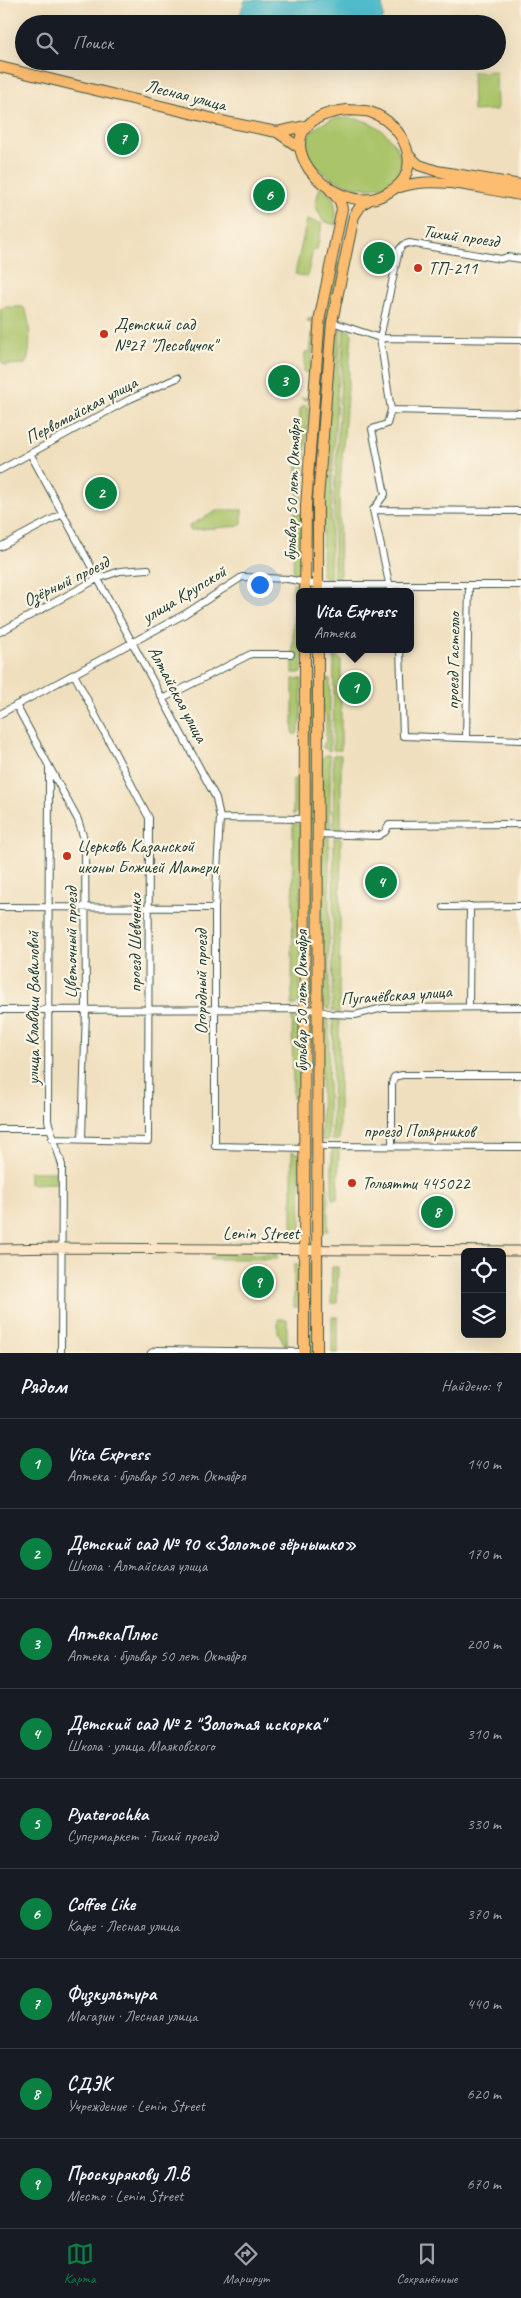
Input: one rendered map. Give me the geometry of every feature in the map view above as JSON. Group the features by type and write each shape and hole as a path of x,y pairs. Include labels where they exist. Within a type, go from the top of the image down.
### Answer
{"main road":[{"name":"Лесная улица","path":"0,67 231,123 277,132 306,126"},
{"path":"396,188 405,180 408,173 408,155 400,136 390,124 368,112 337,111 319,117 306,126 302,133 300,148 308,170 317,179 342,194 371,199 412,183 431,182 521,195"},
{"name":"Лесная улица","path":"277,132 300,148"},
{"path":"408,155 419,165 437,171 521,185"},
{"name":"бульвар 50 лет Октября","path":"305,587 306,506 320,316 342,210 340,202 327,186"},
{"name":"бульвар 50 лет Октября","path":"318,588 318,499 332,322 354,216 362,204 371,199"},
{"name":"бульвар 50 лет Октября","path":"304,1352 305,653"},
{"name":"бульвар 50 лет Октября","path":"317,1353 318,653"},
{"name":"Lenin Street","path":"0,1249 521,1251"}],"street":[{"name":"Тихий проезд","path":"380,338 399,250 405,244 501,259 508,257 521,259"},
{"path":"332,322 380,338 521,340"},
{"path":"380,338 391,410 387,424 372,428 384,494 373,510 390,588"},
{"name":"Первомайская улица","path":"0,470 130,399 177,378"},
{"path":"391,410 521,413"},
{"name":"Алтайская улица","path":"31,454 97,580 164,698 216,798 220,818"},
{"path":"373,510 521,511"},
{"path":"0,547 62,514"},
{"name":"Озёрный проезд","path":"0,632 97,580 120,571 148,569"},
{"name":"улица Крупской","path":"0,714 185,614 242,577 291,579 305,587 318,588 521,585"},
{"name":"проезд Гастелло","path":"466,738 469,585"},
{"path":"400,653 403,736 521,740"},
{"path":"164,698 251,654 291,654"},
{"name":"проезд Шевченко","path":"74,674 149,818 150,1009 148,1141 101,1141 82,1138"},
{"name":"Цветочный проезд","path":"16,705 78,820 85,842 87,908 86,1010 82,1138"},
{"name":"улица Клавдии Вавиловой","path":"49,766 49,1129 58,1149 62,1166 61,1353"},
{"path":"220,818 305,819"},
{"name":"Огородный проезд","path":"220,818 215,908 215,1146 304,1148"},
{"path":"317,834 378,836 385,832 389,825 521,824"},
{"path":"469,1006 470,906"},
{"path":"444,907 521,906"},
{"path":"0,908 215,908"},
{"name":"Пугачёвская улица","path":"304,1009 331,1014 355,1015 384,1008 521,1007"},
{"path":"0,1010 304,1009"},
{"path":"392,1145 392,1084 394,1077 402,1075 521,1075"},
{"path":"0,1129 49,1129"},
{"path":"52,1138 82,1138"},
{"name":"проезд Полярников","path":"317,1146 521,1147"},
{"path":"151,1353 157,1350 304,1352"}],"green space":[{"path":"496,71 497,110 473,111 472,72"},
{"path":"336,118 366,121 378,127 386,134 393,142 402,161 402,170 397,178 388,184 369,188 350,185 332,178 317,167 308,154 307,141 316,128"},
{"path":"320,187 330,194 335,203 335,225 323,221 315,205"},
{"path":"307,220 321,223 322,225 317,250 313,250 307,277 295,274"},
{"path":"336,263 340,264 312,574 310,570 310,502 324,319"},
{"path":"4,307 23,307 26,311 30,345 25,364 5,365 0,360 0,310"},
{"path":"309,318 315,320 309,399 305,400 301,398 308,398 310,373 304,372 305,352 310,352 313,322 307,321"},
{"path":"341,329 332,480 330,581 322,575 323,484 336,330"},
{"path":"344,329 352,334 339,497 340,580 334,580 334,499"},
{"path":"304,405 309,408 301,502 296,488 300,409"},
{"path":"218,510 242,510 242,523 239,526 190,530 189,526"},
{"path":"294,513 302,514 301,572 293,576"},
{"path":"293,583 298,584 301,588 296,588 296,653 302,653 302,673 293,673"},
{"path":"334,653 341,660 341,750 333,750"},
{"path":"293,679 302,679 301,721 297,734 293,734"},
{"path":"309,679 314,679 313,1000 311,1004 309,1003"},
{"path":"322,679 330,679 330,751 322,747 326,741 326,716 322,712"},
{"path":"330,755 330,832 321,825 322,758"},
{"path":"333,755 341,755 341,832 334,832"},
{"path":"293,779 297,779 301,793 301,810 293,815"},
{"path":"293,822 301,826 300,1003 292,1006"},
{"path":"321,837 329,837 329,1010 322,1005"},
{"path":"334,838 341,838 339,1013 332,1011"},
{"path":"292,1014 300,1018 300,1085 297,1099 293,1099"},
{"path":"325,1016 329,1016 328,1140 321,1140 322,1019"},
{"path":"333,1016 339,1017 339,1140 332,1140"},
{"path":"311,1017 313,1018 313,1230 308,1230"},
{"path":"332,1148 339,1148 338,1199 332,1199"},
{"path":"292,1151 300,1154 301,1230 292,1230"},
{"path":"29,1172 56,1172 56,1183 29,1184"},
{"path":"323,1186 328,1186 328,1231 320,1231"},
{"path":"220,1254 277,1254 277,1259 210,1259 210,1257"},
{"path":"294,1265 300,1265 298,1307 294,1307"},
{"path":"308,1265 313,1265 313,1353 307,1353"},
{"path":"332,1267 338,1267 337,1303 331,1303"},
{"path":"332,1317 338,1317 338,1353 332,1353"},
{"path":"278,1319 287,1319 287,1349 278,1332"}],"water":[{"path":"245,0 382,0 383,15 240,15"}],"place":[{"name":"Физкультура","path":"123,139"},
{"name":"Coffee Like","path":"269,195"},
{"name":"Pyaterochka","path":"379,258"},
{"name":"ТП-211","path":"418,268"},
{"name":"Детский сад №27 \"Лесовичок\"","path":"104,334"},
{"name":"АптекаПлюс","path":"284,381"},
{"name":"Детский сад № 90 «Золотое зёрнышко»","path":"101,493"},
{"name":"Vita Express","path":"355,688"},
{"name":"Церковь Казанской иконы Божией Матери","path":"67,856"},
{"name":"Детский сад № 2 \"Золотая искорка\"","path":"381,882"},
{"name":"Тольятти 445022","path":"352,1183"},
{"name":"СДЭК","path":"437,1212"},
{"name":"Проскурякову Л.В","path":"258,1282"}]}
